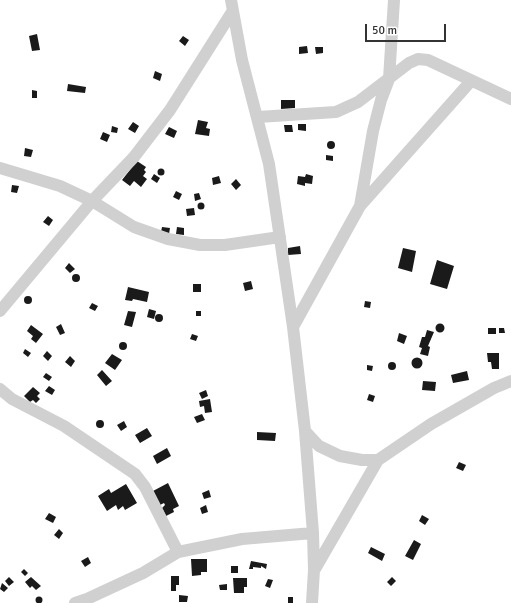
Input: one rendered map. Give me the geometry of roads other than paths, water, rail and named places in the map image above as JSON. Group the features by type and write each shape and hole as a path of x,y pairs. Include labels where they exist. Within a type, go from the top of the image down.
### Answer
{"street":[{"path":"360,206 373,131 381,100 389,79 394,0"},
{"path":"232,6 242,60 269,164 293,327 305,431 313,533 314,570 312,603"},
{"path":"0,311 92,201 134,157 170,110 232,6"},
{"path":"258,118 336,112 358,102 409,63 418,59 428,60 511,99"},
{"path":"293,327 360,206 471,81"},
{"path":"0,168 60,186 92,201 134,227 168,239 200,245 225,245 280,237"},
{"path":"314,570 378,460 431,424 494,388 511,381"},
{"path":"0,389 12,399 64,426 135,474 145,487 178,552"},
{"path":"305,431 319,446 340,456 362,460 378,460"},
{"path":"75,603 143,573 178,552 242,539 313,533"}]}
